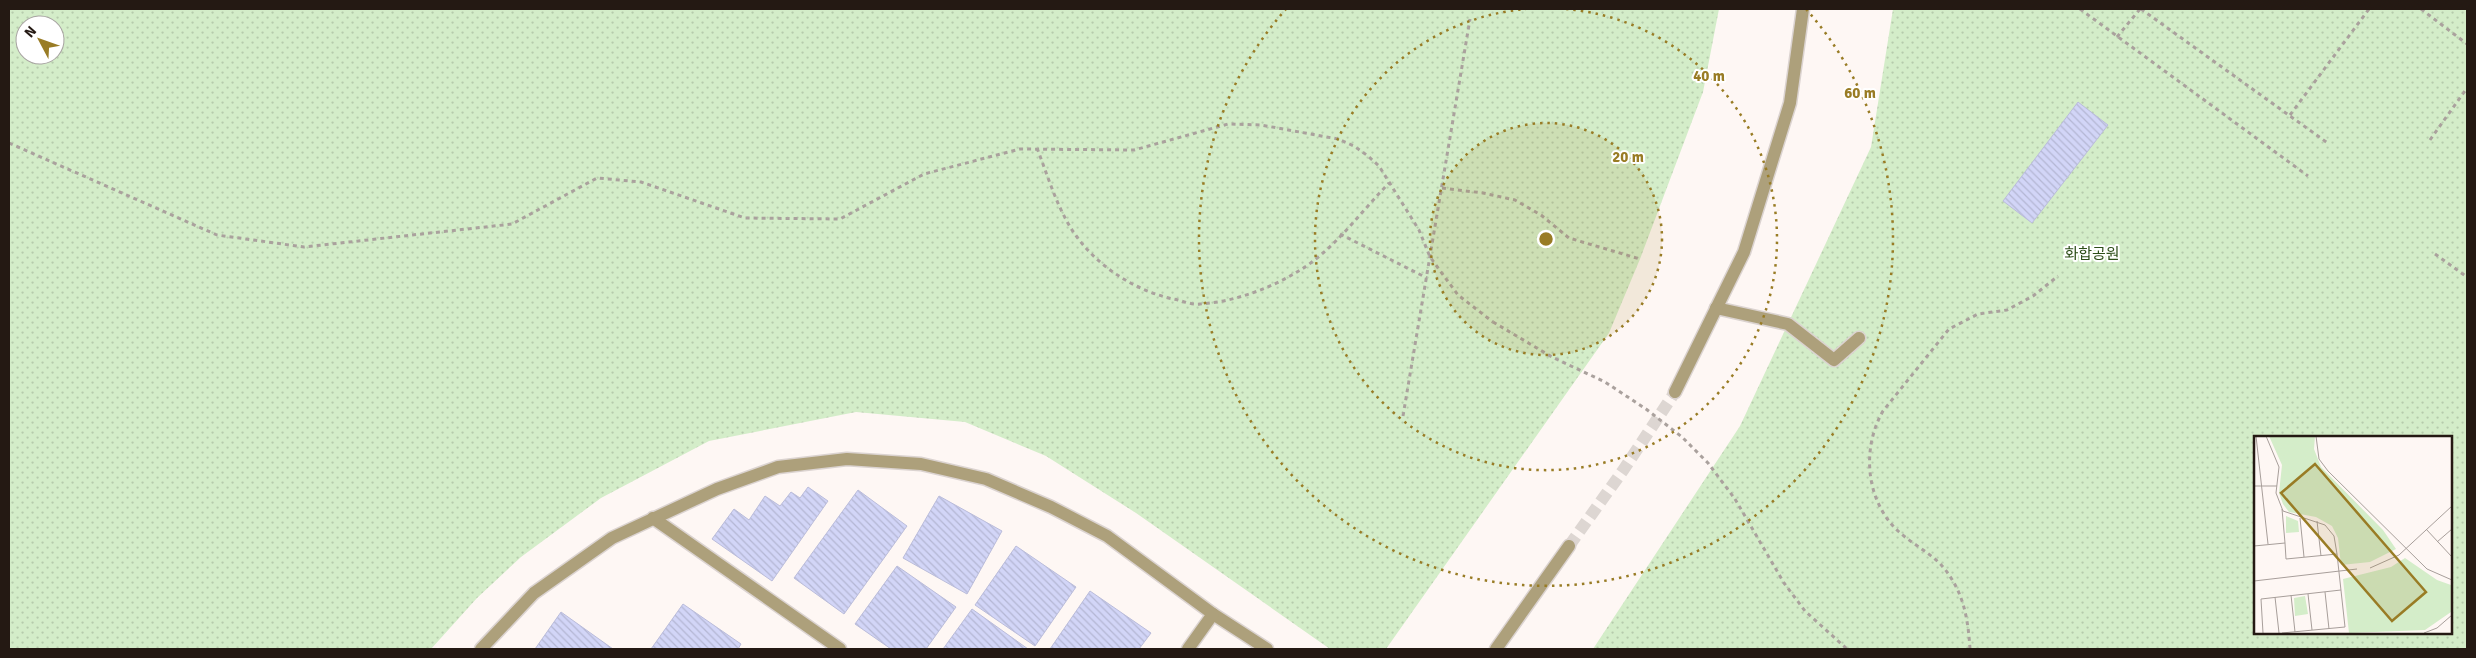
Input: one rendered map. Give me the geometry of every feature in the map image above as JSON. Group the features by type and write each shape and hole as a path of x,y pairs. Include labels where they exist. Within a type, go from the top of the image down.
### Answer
{"street":[{"path":"1675,392 1744,252 1790,103 1803,9"},
{"path":"1716,308 1788,324 1834,360 1859,338"},
{"path":"481,649 534,593 612,538 717,489 778,467 847,458 920,464 986,479 1051,507 1107,536 1213,614 1267,649"},
{"path":"652,518 840,649"},
{"path":"1496,649 1569,546"},
{"path":"1188,649 1213,614"}],"path":[{"path":"2080,9 2308,176"},
{"path":"2117,37 2140,9 2329,144"},
{"path":"2290,115 2369,9"},
{"path":"2421,9 2467,44"},
{"path":"1404,416 1470,19"},
{"path":"2430,140 2467,88"},
{"path":"9,143 217,235 304,247 512,224 597,178 642,182 745,218 840,219 924,174 1020,149 1134,150 1228,124 1261,125 1321,135 1354,146 1379,166 1420,230 1430,257 1458,295 1493,322 1552,357 1605,382 1646,409 1682,437 1708,463 1735,499 1784,583 1805,612 1847,649"},
{"path":"1037,148 1055,196 1070,226 1091,254 1139,289 1169,299 1199,305 1243,296 1297,272 1322,254 1389,183"},
{"path":"1442,188 1483,192 1515,200 1541,215 1569,238 1640,260"},
{"path":"1340,234 1427,278"},
{"path":"2435,254 2467,278"},
{"path":"1970,649 1968,624 1962,597 1943,566 1897,531 1879,507 1869,472 1870,450 1878,420 1883,411 1949,329 1978,314 2007,310 2033,296 2058,276"}],"green space":[{"path":"9,9 1719,9 1703,92 1640,259 1609,333 1386,649 1330,649 1136,513 1046,456 965,422 856,412 709,441 601,498 521,557 477,598 431,649 9,649"},
{"name":"화합공원","path":"1893,9 2467,9 2467,649 1593,649 1740,426 1871,147"}],"building":[{"path":"2078,102 2108,125 2032,223 2003,201"},
{"path":"808,487 828,501 772,581 712,539 734,509 749,520 765,496 780,506 791,492 800,498"},
{"path":"858,490 907,526 844,614 794,578"},
{"path":"939,496 1002,531 967,594 903,558"},
{"path":"1016,546 1076,587 1035,646 975,605"},
{"path":"897,566 956,607 926,649 891,649 855,624"},
{"path":"1090,591 1151,633 1139,649 1050,649"},
{"path":"683,604 741,644 738,649 651,649"},
{"path":"972,609 1028,649 943,649"},
{"path":"561,612 613,649 535,649"}],"tunnel":[{"path":"1569,546 1624,469 1675,392"}]}
